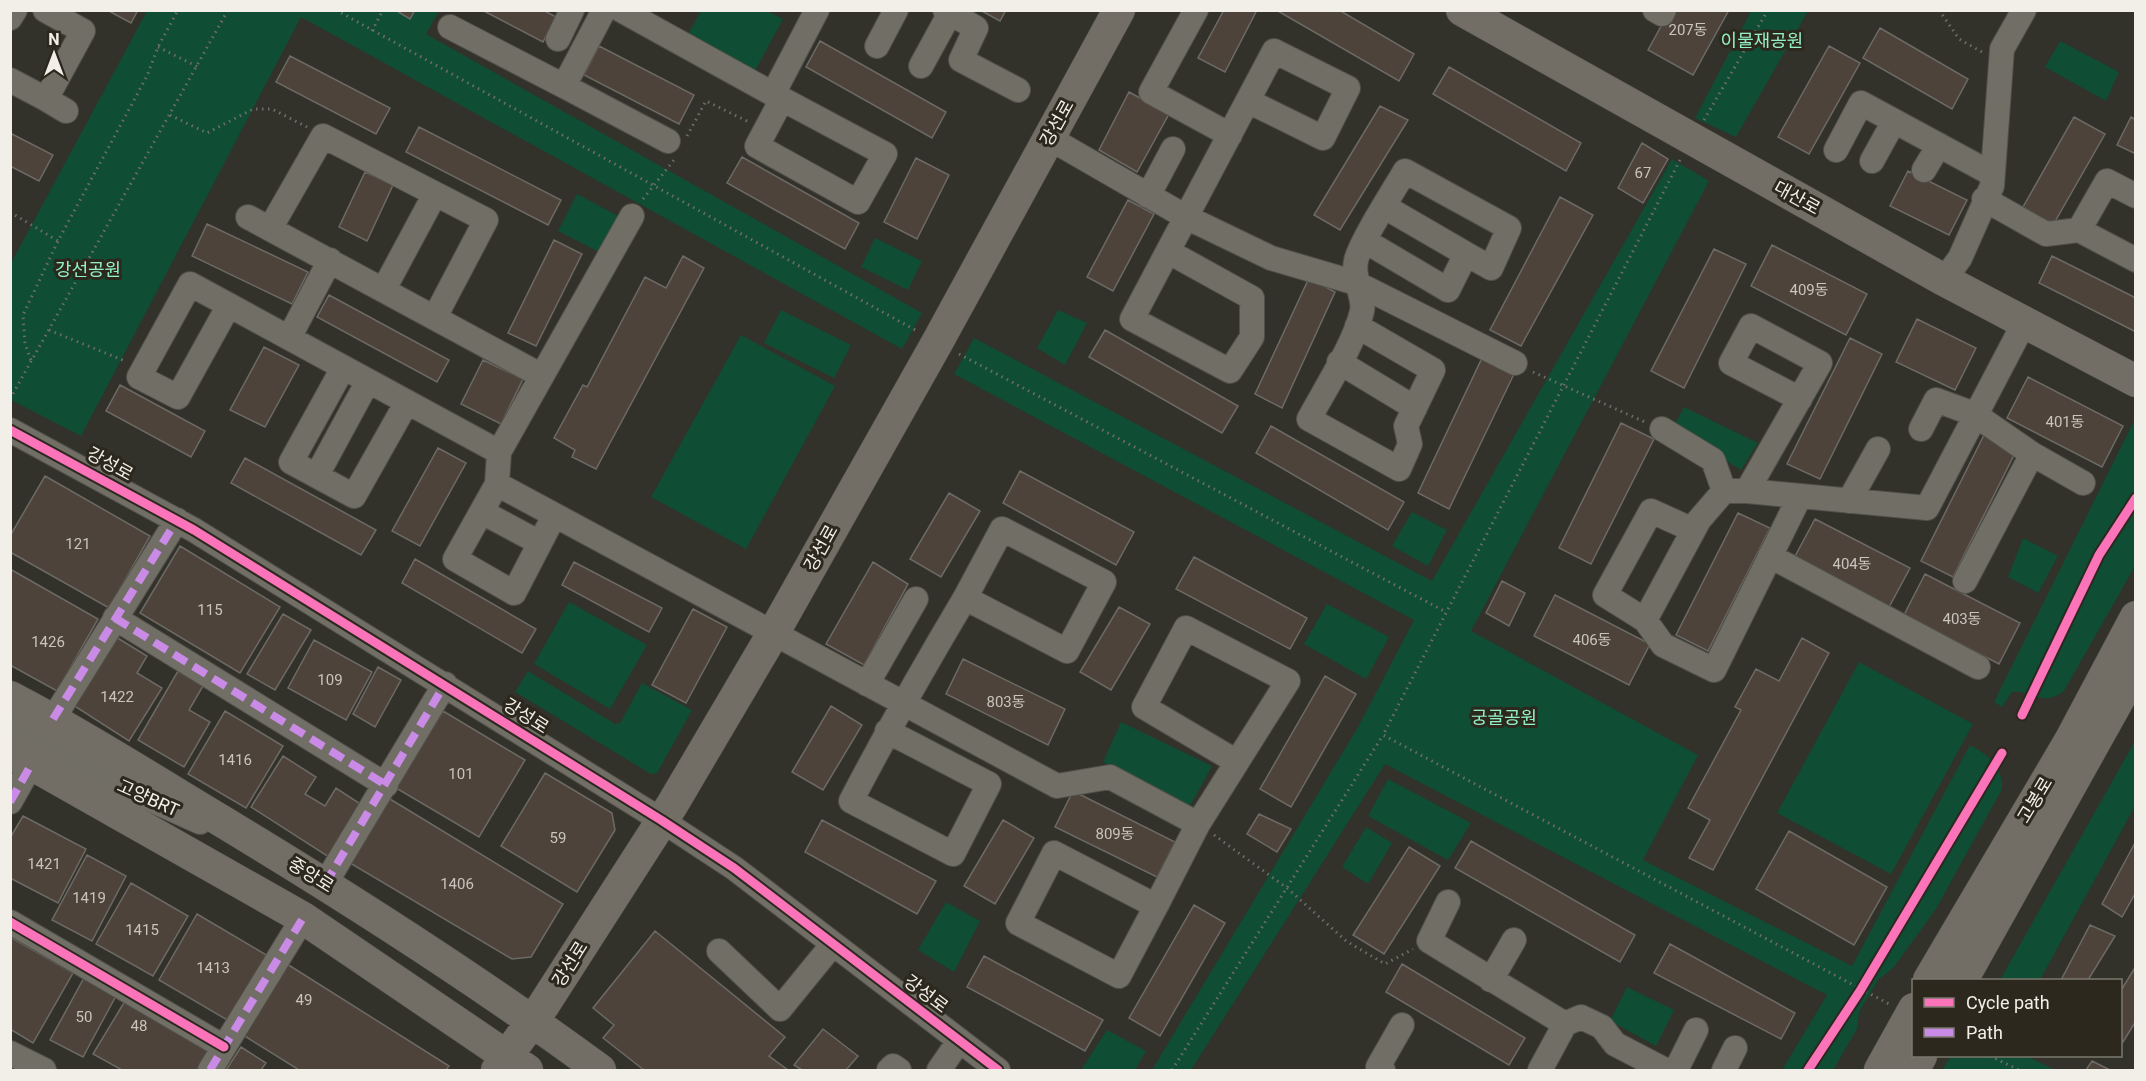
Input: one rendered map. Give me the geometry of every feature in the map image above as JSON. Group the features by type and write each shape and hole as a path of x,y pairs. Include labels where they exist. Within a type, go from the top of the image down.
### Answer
{"main road":[{"name":"강선로","path":"510,1066 531,1022 661,820 774,632 1119,10"},
{"name":"대산로","path":"1462,10 1944,280 2136,381"},
{"name":"고봉로","path":"1930,979 2070,741 2136,617"},
{"name":"고봉로","path":"1963,979 2136,668"},
{"name":"중앙로","path":"10,697 53,719 325,884 439,957 600,1071"},
{"path":"18,753 303,918 510,1066"},
{"path":"1880,1071 1903,1008"},
{"path":"1913,1071 1921,1057"}],"street":[{"path":"10,18 15,10"},
{"path":"10,80 56,105 82,31 45,10"},
{"path":"558,39 572,10"},
{"path":"564,86 604,10"},
{"path":"621,10 777,96 885,154 858,202 757,146 777,96 817,10"},
{"path":"877,45 896,10"},
{"path":"1196,10 1151,92 1230,135"},
{"path":"1655,10 1662,14 1664,10"},
{"path":"1944,280 1960,258 1984,199 1992,186 2002,49 2024,10"},
{"path":"921,66 948,12 976,28 961,60 1018,90"},
{"path":"450,27 676,147"},
{"path":"1169,252 1252,298 1252,337 1230,371 1132,319 1248,101"},
{"path":"1836,150 1861,103 1992,174"},
{"path":"1872,161 1894,121"},
{"path":"271,227 323,136 486,220 435,317"},
{"path":"1049,138 1186,217 1270,258 1316,269 1356,283 1515,363"},
{"path":"1924,170 1939,145"},
{"path":"1148,196 1173,149"},
{"path":"1357,326 1433,370 1406,426 1410,444 1399,469 1309,419 1357,326 1363,308 1356,283 1356,260 1365,241 1405,171 1509,228 1491,268 1385,207"},
{"path":"2079,230 2107,181 2136,196"},
{"path":"384,289 435,194"},
{"path":"1984,199 2046,234 2079,230 2136,260"},
{"path":"554,516 514,592 455,559 497,484 499,452 632,216"},
{"path":"248,217 271,227 542,376"},
{"path":"1365,241 1448,290 1466,254"},
{"path":"289,338 330,260"},
{"path":"229,305 178,398 139,377 190,284 229,305 343,368 499,452"},
{"path":"1662,429 1713,460 1736,491 1927,508 2024,322"},
{"path":"1339,362 1415,408"},
{"path":"343,368 291,462 354,496 407,402"},
{"path":"317,476 368,381"},
{"path":"1645,620 1693,531 1736,491 1800,399"},
{"path":"1921,429 1936,400 1974,414 2032,454 2083,483"},
{"name":"강성로","path":"10,430 177,520 661,820 734,868 998,1071"},
{"path":"1849,501 1878,449"},
{"path":"1965,581 2032,454"},
{"path":"497,484 1057,786 1110,777 1198,824"},
{"path":"1693,531 1651,511 1605,595 1645,620 1663,645 1714,670 1800,496"},
{"path":"482,512 540,543"},
{"path":"53,719 177,520"},
{"path":"887,731 989,784 953,854 851,801 887,731 965,598 1002,528 1104,582 1067,651 965,598"},
{"path":"1770,556 1978,667"},
{"path":"867,684 916,599"},
{"path":"115,618 386,785"},
{"path":"1156,906 1054,853 1018,923 1119,976 1156,906 1198,824 1288,681 1186,628 1144,707 1237,762"},
{"path":"325,884 445,684"},
{"name":"고양BRT","path":"10,727 111,782 290,862"},
{"path":"10,802 18,753"},
{"path":"1448,902 1429,941 1565,1024"},
{"path":"210,1071 303,918"},
{"path":"10,922 224,1047"},
{"path":"1491,980 1514,940"},
{"path":"719,951 780,1009 833,944"},
{"path":"1540,1071 1565,1024 1581,1017 1602,1027 1615,1044 1665,1071"},
{"path":"1383,1071 1378,1067 1402,1025"},
{"path":"1676,1071 1696,1030"},
{"path":"939,1071 959,1041"},
{"path":"1724,1071 1735,1048"},
{"path":"10,1053 44,1071"},
{"path":"889,1071 893,1066 900,1071"}],"path":[{"path":"32,361 25,344 23,315 58,241 147,76 158,47 178,10"},
{"path":"10,399 228,10"},
{"path":"336,10 918,332"},
{"path":"1700,126 1768,10"},
{"path":"1939,10 1959,39 2001,62"},
{"path":"372,31 382,11"},
{"path":"158,47 198,67"},
{"path":"632,216 653,186 668,170 676,147 706,101 753,123"},
{"path":"170,115 207,133 253,109 272,109 323,136"},
{"path":"1172,1071 1383,735 1682,156"},
{"path":"10,212 58,241"},
{"path":"49,330 144,367"},
{"path":"957,353 1446,612"},
{"path":"1515,363 1662,429"},
{"path":"1383,735 1860,991 1903,1008"},
{"path":"1198,824 1287,888 1346,941 1385,964 1429,941"},
{"path":"1992,1057 2019,1071"}],"green space":[{"name":"강선공원","path":"147,11 439,11 426,34 922,313 902,349 301,17 81,436 11,400 10,265"},
{"path":"701,11 767,11 783,19 755,71 688,34"},
{"name":"이물재공원","path":"1751,11 1808,11 1736,137 1695,118"},
{"path":"2060,41 2119,72 2106,101 2045,67"},
{"name":"궁골공원","path":"1672,159 1709,181 1471,631 1698,755 1643,860 1852,966 1970,745 1977,749 1989,757 1997,767 2002,789 1936,909 1894,967 1878,980 1859,1012 1857,1029 1833,1070 1782,1070 1827,995 1385,764 1191,1070 1152,1070 1358,727 1414,620 954,374 974,338 1432,581"},
{"path":"577,194 624,219 605,255 558,231"},
{"path":"875,238 922,261 908,290 861,267"},
{"path":"781,310 851,345 834,378 764,343"},
{"path":"1058,310 1087,323 1065,365 1037,348"},
{"path":"741,335 835,386 746,549 651,497"},
{"path":"1684,407 1758,443 1741,470 1673,428"},
{"path":"2135,419 2135,566 2064,691 2049,698 2012,692 2002,707 1994,702"},
{"path":"1412,512 1447,530 1428,566 1392,546"},
{"path":"2023,538 2058,556 2038,593 2008,577"},
{"path":"569,602 647,645 610,709 534,664"},
{"path":"1327,604 1389,637 1366,679 1304,644"},
{"path":"1859,662 1973,724 1891,874 1777,813"},
{"path":"528,671 615,724 620,723 642,683 692,710 657,773 651,774 515,692"},
{"path":"1121,722 1212,766 1190,806 1103,762"},
{"path":"2135,741 2135,806 2041,979 2001,979"},
{"path":"1388,779 1471,823 1448,860 1368,816"},
{"path":"1366,827 1392,843 1368,884 1342,867"},
{"path":"946,902 980,921 954,972 918,950"},
{"path":"1627,987 1674,1010 1656,1046 1610,1021"},
{"path":"1107,1030 1146,1051 1135,1070 1081,1070"},
{"path":"1950,1057 2029,1057 2055,1070 1942,1070"}],"building":[{"path":"107,10 138,10 131,23"},
{"path":"395,10 415,10 410,19"},
{"path":"482,10 543,10 556,17 543,42"},
{"path":"980,10 1006,10 1000,21"},
{"path":"1224,10 1257,10 1225,72 1198,58"},
{"path":"1276,10 1339,10 1414,54 1399,81"},
{"path":"1670,10 1729,10 1693,75 1648,50"},
{"path":"1880,28 1968,79 1952,109 1863,58"},
{"path":"820,41 946,112 932,138 806,67"},
{"path":"599,46 694,95 679,124 584,75"},
{"path":"1829,46 1860,63 1809,154 1778,137"},
{"path":"290,56 390,108 376,134 276,82"},
{"path":"1449,67 1581,143 1566,171 1433,94"},
{"path":"1129,92 1169,114 1137,172 1099,150"},
{"path":"1380,106 1408,120 1340,230 1314,215"},
{"path":"2074,117 2105,134 2053,225 2023,207"},
{"path":"2131,117 2136,120 2136,154 2117,145"},
{"path":"419,127 561,200 548,225 406,152"},
{"path":"10,133 53,155 39,181 10,166"},
{"path":"1642,143 1668,159 1643,203 1618,188"},
{"path":"742,157 859,223 845,249 727,183"},
{"path":"916,158 949,175 917,239 884,222"},
{"path":"1908,171 1967,200 1949,235 1890,206"},
{"path":"365,172 393,185 367,241 339,227"},
{"path":"1560,197 1593,215 1521,346 1490,330"},
{"path":"1128,200 1154,214 1113,291 1087,277"},
{"path":"207,224 308,272 292,304 192,256"},
{"path":"554,240 582,254 536,346 508,333"},
{"path":"1772,245 1867,294 1846,335 1751,286"},
{"path":"1714,249 1746,264 1684,388 1651,371"},
{"path":"683,256 704,268 596,469 572,457 575,450 554,438 583,385 587,387 645,277 666,288"},
{"path":"2052,256 2136,298 2136,332 2039,283"},
{"path":"1309,278 1335,292 1282,408 1255,394"},
{"path":"329,295 449,360 437,382 317,317"},
{"path":"1917,319 1976,348 1955,390 1896,362"},
{"path":"1105,330 1238,406 1222,433 1089,357"},
{"path":"1850,338 1882,354 1820,479 1787,464"},
{"path":"264,347 299,365 265,427 230,410"},
{"path":"1482,358 1515,372 1449,509 1418,493"},
{"path":"483,360 523,379 501,424 461,404"},
{"path":"2028,377 2123,426 2102,467 2007,418"},
{"path":"120,385 205,431 191,457 106,411"},
{"path":"1621,423 1654,439 1591,564 1559,548"},
{"path":"1271,426 1404,502 1388,530 1256,453"},
{"path":"1984,435 2016,451 1953,577 1921,561"},
{"path":"438,448 466,463 420,546 392,531"},
{"path":"245,458 376,530 361,555 231,483"},
{"path":"1020,471 1134,532 1116,565 1003,503"},
{"path":"45,476 150,536 109,608 10,552 10,536"},
{"path":"949,493 980,511 941,577 910,559"},
{"path":"1738,513 1770,528 1708,651 1676,635"},
{"path":"1815,519 1910,568 1888,609 1793,560"},
{"path":"180,546 280,607 240,673 140,613"},
{"path":"1194,557 1307,618 1290,649 1176,589"},
{"path":"415,559 536,629 522,653 402,583"},
{"path":"574,562 662,608 649,632 562,585"},
{"path":"873,562 908,584 864,665 826,644"},
{"path":"10,569 98,619 57,691 10,665"},
{"path":"1925,574 2020,623 1999,664 1904,615"},
{"path":"1502,581 1525,593 1509,626 1486,613"},
{"path":"1555,595 1650,644 1629,685 1534,636"},
{"path":"1119,607 1150,624 1111,690 1080,672"},
{"path":"693,609 727,627 686,703 652,685"},
{"path":"283,614 311,630 275,690 247,674"},
{"path":"116,637 147,656 137,673 162,688 129,741 73,705"},
{"path":"1802,638 1829,653 1713,870 1689,858 1710,820 1688,808 1741,710 1735,707 1756,669 1779,681"},
{"path":"314,640 372,672 346,720 288,688"},
{"path":"963,659 1065,709 1048,745 946,694"},
{"path":"378,667 401,680 375,727 353,714"},
{"path":"178,671 203,686 189,710 210,722 184,767 138,740"},
{"path":"1325,676 1356,694 1291,807 1260,789"},
{"path":"831,706 862,725 823,790 792,772"},
{"path":"225,711 283,746 246,808 188,774"},
{"path":"443,711 525,760 479,837 396,788"},
{"path":"283,756 316,777 305,794 325,806 336,788 365,807 332,859 251,807"},
{"path":"545,773 612,813 615,830 577,892 501,846"},
{"path":"1073,791 1175,842 1157,877 1055,827"},
{"path":"390,799 563,904 531,957 512,959 350,863"},
{"path":"1259,814 1291,829 1277,852 1247,834"},
{"path":"23,816 86,849 58,903 10,878 10,838"},
{"path":"822,820 936,881 917,914 805,852"},
{"path":"1003,820 1034,838 995,904 964,886"},
{"path":"1789,831 1887,887 1854,945 1756,889"},
{"path":"1471,841 1635,935 1620,962 1455,868"},
{"path":"2136,841 2136,892 2122,917 2102,904"},
{"path":"1409,847 1440,866 1384,954 1353,935"},
{"path":"87,855 126,876 92,941 52,920"},
{"path":"131,883 188,916 153,976 96,944"},
{"path":"1194,905 1225,923 1160,1036 1129,1018"},
{"path":"197,914 268,956 229,1021 159,980"},
{"path":"2090,925 2115,936 2089,979 2062,979"},
{"path":"655,931 785,1037 769,1056 788,1070 644,1070 603,1038 614,1025 593,1008"},
{"path":"10,937 73,973 33,1043 10,1029"},
{"path":"1670,944 1795,1013 1781,1039 1654,973"},
{"path":"984,956 1103,1020 1085,1051 967,987"},
{"path":"287,964 449,1066 446,1070 299,1070 243,1035"},
{"path":"1402,964 1525,1038 1509,1065 1386,992"},
{"path":"2136,966 2136,1021 2123,1042 2122,1041 2122,989"},
{"path":"85,976 117,994 83,1057 50,1040"},
{"path":"125,1001 213,1052 202,1070 122,1070 93,1054"},
{"path":"823,1029 858,1056 846,1070 802,1070 794,1065"},
{"path":"241,1047 266,1063 261,1070 226,1070"},
{"path":"2092,1061 2110,1070 2086,1070"}],"marked path":[{"path":"53,719 177,520"},
{"path":"115,618 386,785"},
{"path":"325,884 445,684"},
{"path":"10,802 32,763"},
{"path":"210,1070 303,918"}],"cycle path":[{"path":"10,430 194,530 661,820 734,868 998,1070"},
{"path":"2022,715 2099,555 2136,498"},
{"path":"1808,1070 1860,991 2002,753"},
{"path":"10,922 224,1047"}]}
